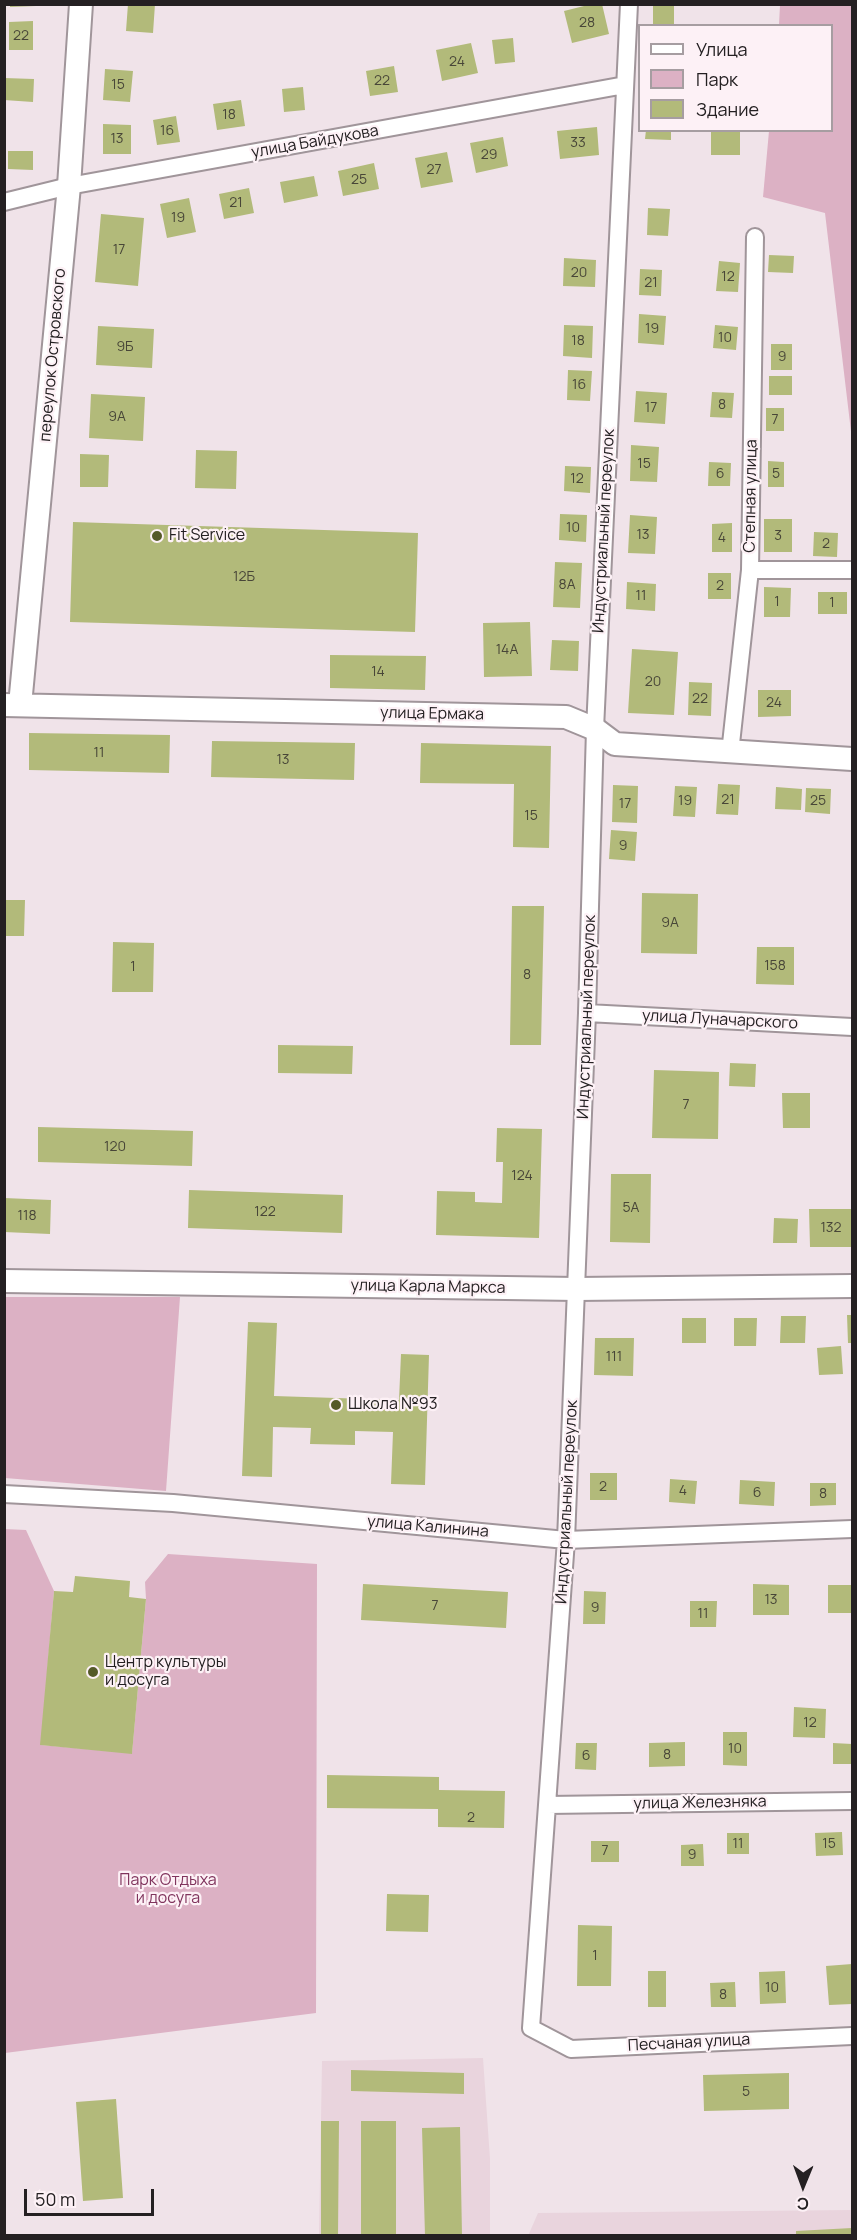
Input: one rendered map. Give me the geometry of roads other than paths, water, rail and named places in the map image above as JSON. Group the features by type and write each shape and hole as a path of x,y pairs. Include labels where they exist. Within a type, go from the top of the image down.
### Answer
{"street":[{"name":"переулок Островского","path":"12,705 69,186 81,4"},
{"name":"Индустриальный переулок","path":"531,2028 566,1539 587,1013 595,729 628,4"},
{"name":"улица Байдукова","path":"4,202 69,186 625,85"},
{"name":"Степная улица","path":"730,753 750,570 755,237"},
{"path":"750,570 852,570"},
{"name":"улица Ермака","path":"12,705 566,717 595,729 615,744 852,759"},
{"name":"улица Луначарского","path":"587,1013 852,1027"},
{"name":"улица Карла Маркса","path":"4,1281 577,1289 852,1286"},
{"name":"улица Калинина","path":"4,1494 172,1503 566,1539 852,1529"},
{"name":"улица Железняка","path":"547,1805 852,1801"},
{"name":"Песчаная улица","path":"531,2028 571,2049 852,2036"}],"place":[{"name":"Fit Service","path":"157,536"},
{"name":"Школа №93","path":"336,1405"},
{"name":"Центр культуры и досуга","path":"93,1672"}],"park label":[{"name":"Парк Отдыха и досуга","path":"168,1890"}]}
